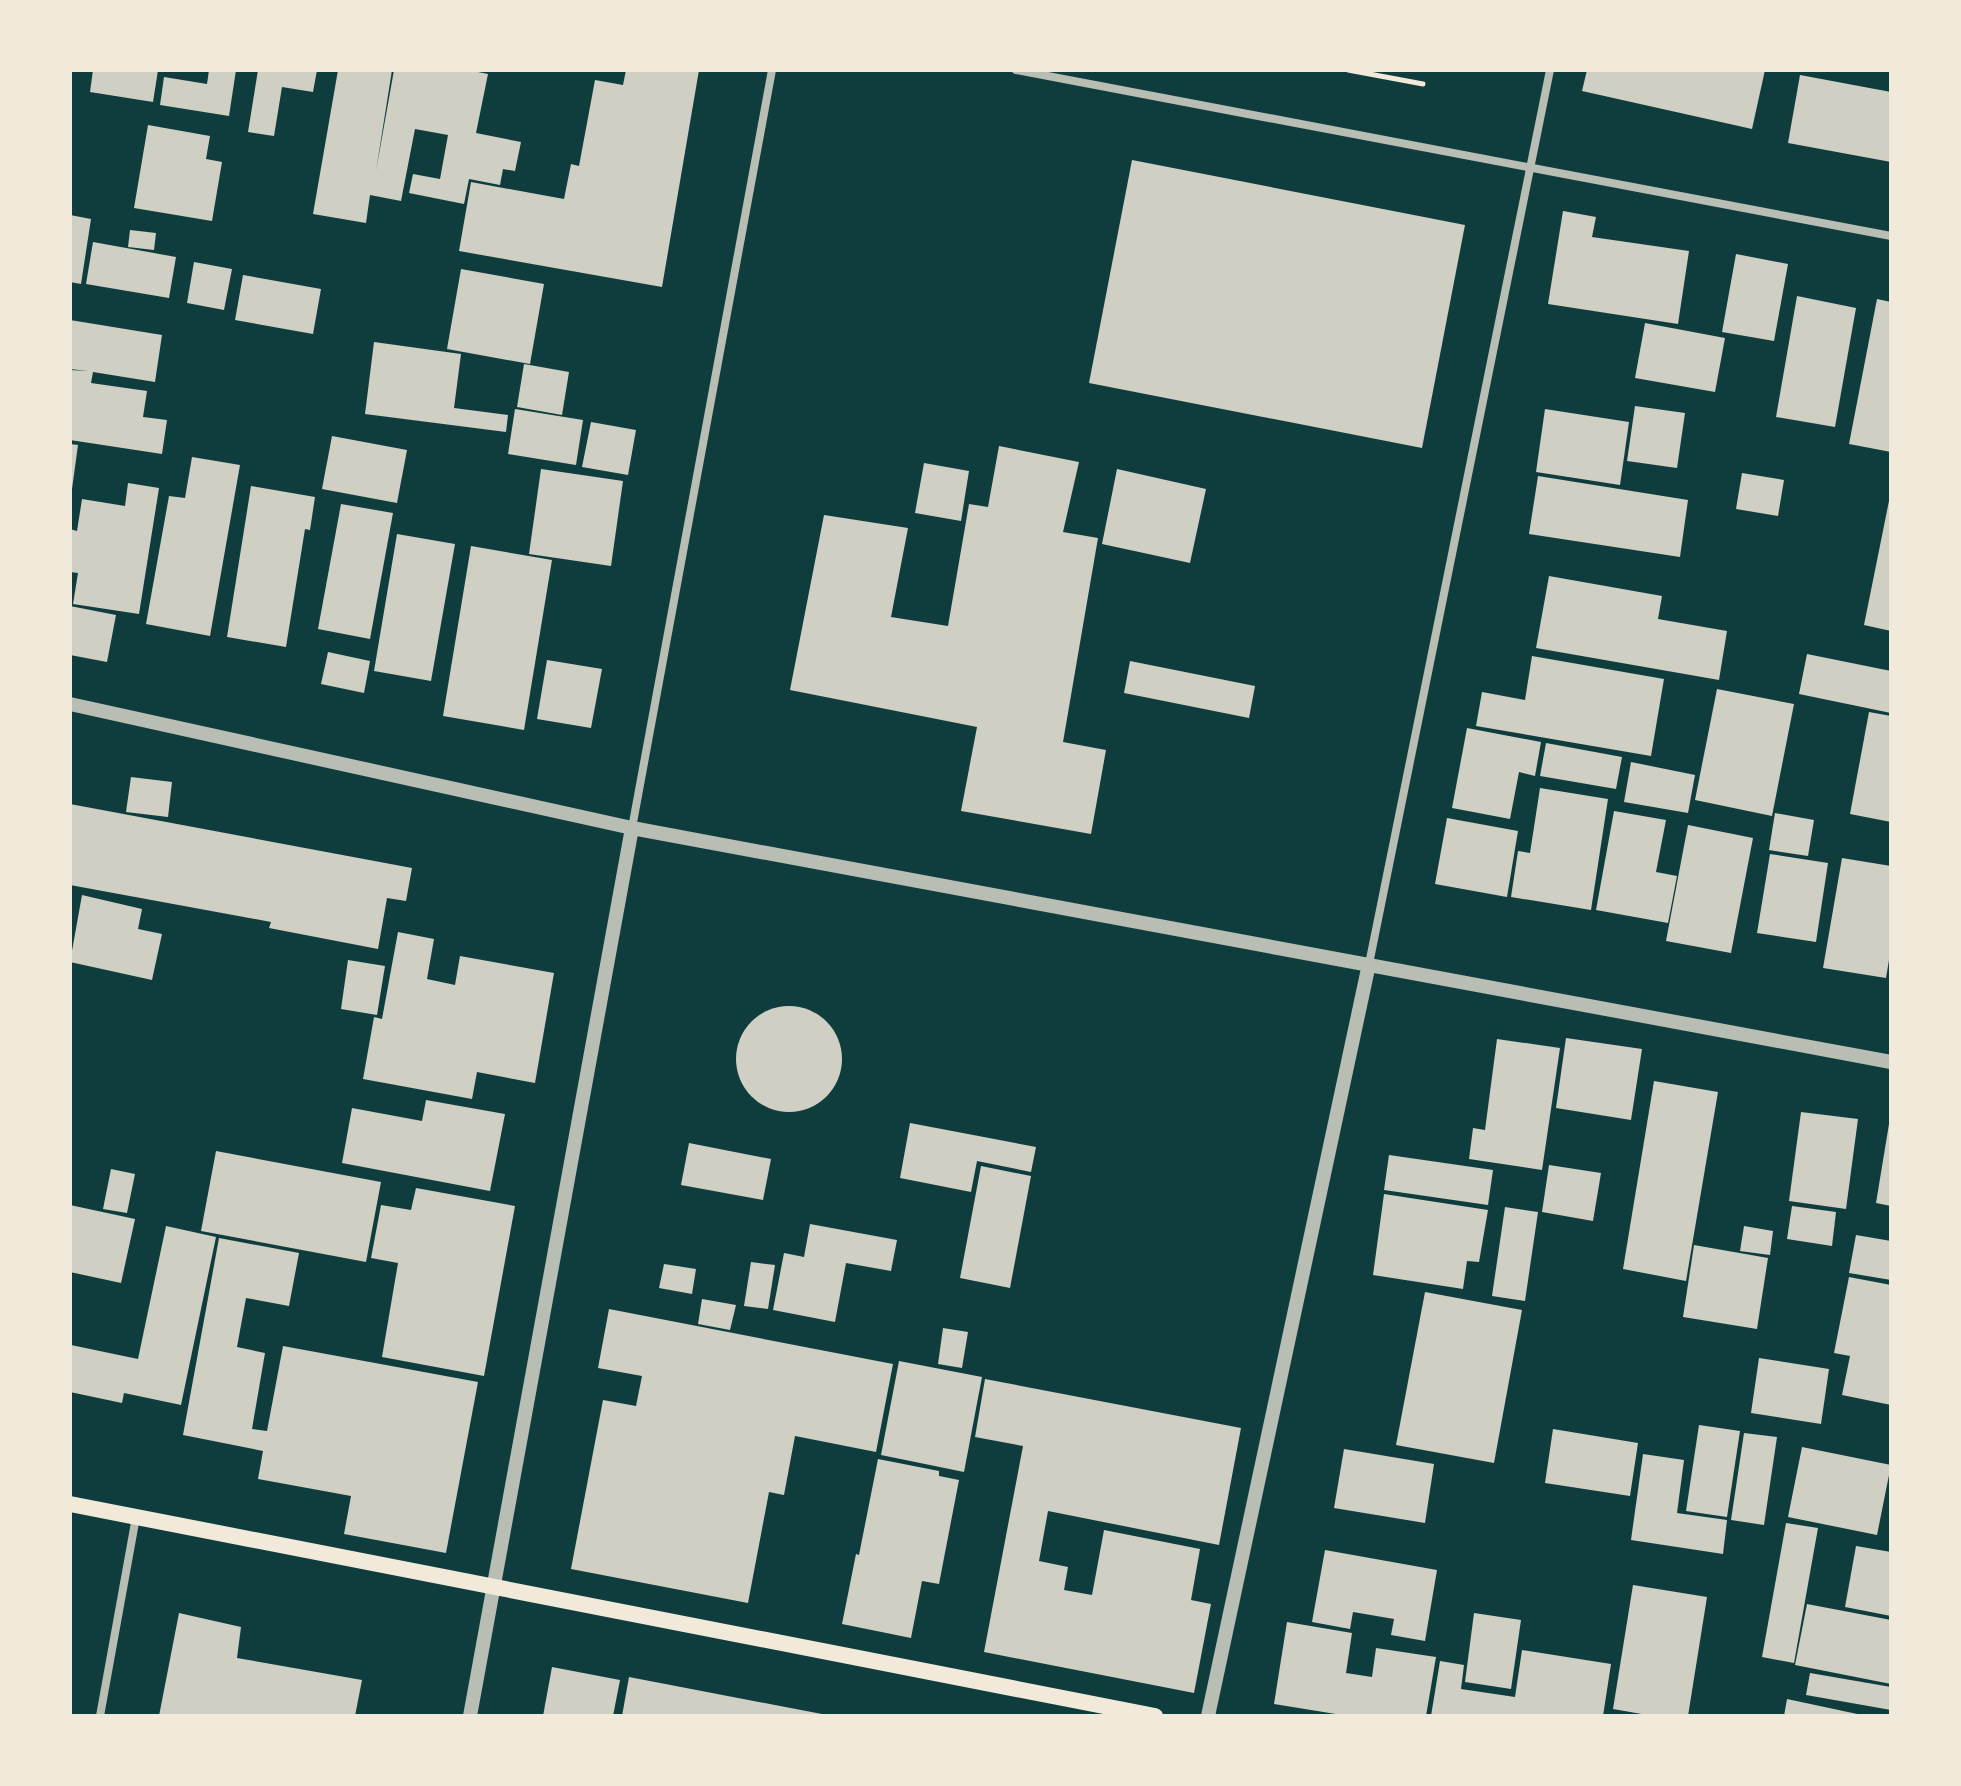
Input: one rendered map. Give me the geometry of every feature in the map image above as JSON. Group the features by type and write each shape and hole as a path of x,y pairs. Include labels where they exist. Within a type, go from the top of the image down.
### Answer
{"main road":[{"path":"70,1504 1155,1716"}],"street":[{"path":"470,1716 772,70"},
{"path":"1016,70 1891,236"},
{"path":"1208,1716 1369,964 1550,70"},
{"path":"70,704 632,828 1891,1062"},
{"path":"100,1716 136,1517"}],"path":[{"path":"1348,70 1423,84"}],"building":[{"path":"93,70 158,70 153,102 90,92"},
{"path":"209,70 236,70 229,116 160,105 164,77 207,84"},
{"path":"258,70 317,70 313,92 282,87 274,136 248,132"},
{"path":"338,70 392,70 376,171 394,70 468,70 488,74 476,133 521,142 515,171 503,169 500,185 469,179 464,204 409,193 413,174 440,179 448,135 415,129 401,201 370,195 366,223 313,214"},
{"path":"626,70 699,70 662,287 459,251 471,182 564,199 571,164 579,166 595,80 623,85"},
{"path":"1587,70 1765,70 1752,129 1582,91"},
{"path":"1800,75 1891,92 1891,162 1788,143"},
{"path":"148,125 210,136 206,159 222,162 212,221 134,208"},
{"path":"1132,160 1465,225 1422,448 1089,383"},
{"path":"1563,211 1596,217 1592,237 1689,251 1678,324 1548,304"},
{"path":"70,215 91,219 81,284 70,282"},
{"path":"130,230 156,233 154,250 128,247"},
{"path":"93,242 176,257 169,298 86,284"},
{"path":"1736,254 1788,264 1774,341 1722,332"},
{"path":"194,262 232,269 224,310 187,303"},
{"path":"461,269 544,284 530,364 447,349"},
{"path":"243,275 321,289 313,334 235,320"},
{"path":"1797,296 1856,308 1835,427 1776,417"},
{"path":"1877,299 1891,302 1891,452 1849,444"},
{"path":"70,320 162,335 155,382 93,372 91,383 147,391 143,417 167,420 162,454 70,440 70,370 88,371 70,369"},
{"path":"1645,323 1725,338 1715,392 1635,378"},
{"path":"374,342 461,354 454,408 508,415 506,432 365,414"},
{"path":"524,364 569,372 562,415 517,407"},
{"path":"1635,406 1685,413 1677,468 1627,461"},
{"path":"515,409 583,420 576,465 508,454"},
{"path":"1545,409 1629,422 1620,485 1536,472"},
{"path":"591,422 636,430 628,475 582,467"},
{"path":"332,436 407,450 397,503 322,489"},
{"path":"70,444 78,445 72,489 70,489"},
{"path":"999,446 1079,462 1063,532 1098,538 1063,742 1106,750 1091,834 961,811 977,727 790,690 824,515 908,528 891,617 948,626 969,504 988,507"},
{"path":"192,457 240,465 210,636 146,624 169,496 185,498"},
{"path":"924,463 969,471 961,521 915,513"},
{"path":"541,469 623,481 611,566 529,554"},
{"path":"1117,469 1206,489 1190,563 1102,544"},
{"path":"1742,473 1784,480 1778,516 1736,509"},
{"path":"1538,476 1688,500 1680,557 1529,534"},
{"path":"128,483 159,488 139,614 73,604 78,573 70,572 70,529 77,531 82,499 125,506"},
{"path":"251,486 315,497 310,530 305,529 286,647 227,637"},
{"path":"1891,496 1891,631 1864,625"},
{"path":"341,504 393,513 370,639 318,629"},
{"path":"397,534 455,544 431,681 374,671"},
{"path":"471,546 552,560 524,730 443,716"},
{"path":"1549,576 1662,596 1658,619 1727,631 1719,680 1536,648"},
{"path":"70,606 116,615 107,662 70,655"},
{"path":"328,652 370,661 364,693 321,684"},
{"path":"1807,654 1891,671 1891,713 1799,694"},
{"path":"1532,656 1664,679 1651,756 1476,726 1482,692 1525,700"},
{"path":"547,660 602,669 591,728 537,719"},
{"path":"1130,661 1255,686 1249,718 1124,693"},
{"path":"1717,689 1794,704 1772,816 1695,800"},
{"path":"1869,712 1891,716 1891,822 1850,814"},
{"path":"1467,728 1541,742 1535,776 1519,772 1510,819 1452,808"},
{"path":"1546,743 1622,757 1616,789 1540,776"},
{"path":"1631,762 1695,775 1688,813 1624,802"},
{"path":"131,777 172,782 168,817 126,812"},
{"path":"1540,788 1608,799 1591,910 1511,897 1518,851 1530,853"},
{"path":"70,804 412,868 406,901 387,898 378,949 269,928 271,922 70,885"},
{"path":"1614,811 1666,820 1656,872 1677,876 1668,923 1596,910"},
{"path":"1775,813 1814,820 1808,856 1769,850"},
{"path":"1447,818 1518,831 1507,897 1435,884"},
{"path":"1688,825 1753,838 1731,953 1666,941"},
{"path":"1770,854 1828,863 1816,942 1757,933"},
{"path":"1842,858 1891,866 1891,948 1886,978 1823,968"},
{"path":"82,895 142,909 138,929 162,934 152,980 70,962"},
{"path":"398,932 434,939 427,979 455,985 460,956 554,973 535,1083 477,1072 472,1099 363,1079 374,1017 382,1019"},
{"path":"348,960 385,966 377,1015 341,1009"},
{"path":"789,1006 809,1010 827,1021 838,1039 842,1059 838,1079 827,1097 809,1108 789,1112 769,1108 751,1097 740,1079 736,1059 740,1039 751,1021 769,1010"},
{"path":"1566,1038 1642,1049 1631,1120 1556,1108"},
{"path":"1497,1039 1560,1048 1542,1170 1469,1159 1473,1128 1485,1130"},
{"path":"1654,1081 1718,1092 1686,1281 1623,1269"},
{"path":"426,1100 505,1114 490,1191 342,1163 352,1108 422,1121"},
{"path":"1801,1112 1858,1119 1846,1209 1789,1201"},
{"path":"910,1123 1036,1147 1031,1172 977,1161 971,1192 900,1178"},
{"path":"1891,1124 1891,1206 1876,1203"},
{"path":"689,1143 771,1159 763,1200 681,1185"},
{"path":"216,1151 381,1182 366,1262 201,1231"},
{"path":"1389,1155 1493,1170 1488,1205 1384,1190"},
{"path":"1549,1165 1601,1173 1593,1221 1542,1212"},
{"path":"981,1166 1031,1176 1010,1288 960,1278"},
{"path":"111,1169 135,1174 127,1213 103,1209"},
{"path":"416,1188 515,1206 484,1376 382,1357 398,1263 371,1258 381,1205 411,1210"},
{"path":"1384,1194 1488,1210 1479,1262 1467,1261 1463,1289 1373,1275"},
{"path":"70,1205 135,1219 121,1283 70,1272"},
{"path":"1792,1206 1836,1212 1832,1246 1787,1239"},
{"path":"1505,1207 1538,1212 1525,1301 1492,1296"},
{"path":"810,1224 897,1240 891,1271 846,1263 835,1322 773,1310 784,1253 804,1257"},
{"path":"166,1226 216,1237 181,1405 124,1393 122,1403 70,1392 71,1345 138,1359"},
{"path":"1744,1226 1773,1231 1770,1255 1740,1251"},
{"path":"1856,1235 1891,1241 1891,1280 1849,1273"},
{"path":"219,1238 299,1253 289,1306 246,1298 237,1347 265,1353 252,1429 267,1431 283,1346 478,1382 446,1553 344,1534 351,1496 258,1479 263,1451 183,1435"},
{"path":"1694,1245 1768,1258 1757,1329 1683,1317"},
{"path":"751,1262 775,1265 768,1309 744,1306"},
{"path":"664,1264 696,1269 692,1294 659,1288"},
{"path":"1849,1277 1891,1285 1891,1405 1842,1395 1850,1356 1834,1353"},
{"path":"1425,1292 1522,1310 1494,1463 1396,1445"},
{"path":"702,1299 736,1305 730,1330 698,1324"},
{"path":"609,1309 893,1364 876,1452 795,1436 784,1495 769,1492 748,1603 571,1569 603,1400 636,1406 642,1376 598,1368"},
{"path":"943,1328 968,1332 962,1368 938,1364"},
{"path":"1759,1358 1829,1369 1821,1424 1751,1413"},
{"path":"899,1361 982,1377 964,1472 881,1455"},
{"path":"985,1379 1241,1428 1219,1545 1048,1511 1039,1561 1068,1567 1064,1590 1092,1595 1104,1530 1200,1549 1191,1600 1211,1604 1194,1693 984,1652 1023,1446 975,1437"},
{"path":"1699,1425 1740,1431 1727,1517 1686,1511"},
{"path":"1553,1429 1638,1443 1630,1496 1545,1483"},
{"path":"1744,1433 1777,1437 1764,1525 1731,1520"},
{"path":"1802,1447 1891,1465 1877,1535 1788,1517"},
{"path":"1344,1449 1434,1464 1425,1523 1334,1508"},
{"path":"1643,1454 1684,1460 1677,1513 1727,1520 1723,1554 1631,1540"},
{"path":"878,1459 939,1471 939,1476 959,1480 939,1584 922,1581 911,1638 842,1624"},
{"path":"1786,1523 1818,1528 1794,1663 1762,1657"},
{"path":"1856,1546 1891,1552 1891,1616 1845,1607"},
{"path":"1325,1550 1437,1570 1425,1641 1391,1635 1394,1619 1353,1612 1350,1629 1312,1622"},
{"path":"1633,1585 1707,1597 1688,1716 1653,1716 1613,1709"},
{"path":"1807,1604 1891,1620 1891,1684 1795,1665"},
{"path":"179,1613 241,1627 237,1658 362,1680 355,1716 159,1716"},
{"path":"1474,1613 1521,1620 1511,1689 1465,1682"},
{"path":"1287,1622 1352,1633 1346,1673 1372,1677 1376,1648 1436,1657 1426,1716 1348,1716 1274,1704"},
{"path":"1522,1650 1611,1664 1603,1716 1431,1716 1440,1661 1464,1665 1461,1689 1515,1697"},
{"path":"552,1667 620,1680 613,1716 543,1716"},
{"path":"1810,1673 1891,1687 1891,1710 1806,1695"},
{"path":"629,1677 827,1715 827,1716 622,1716"},
{"path":"1787,1699 1862,1715 1862,1716 1784,1716"}]}
